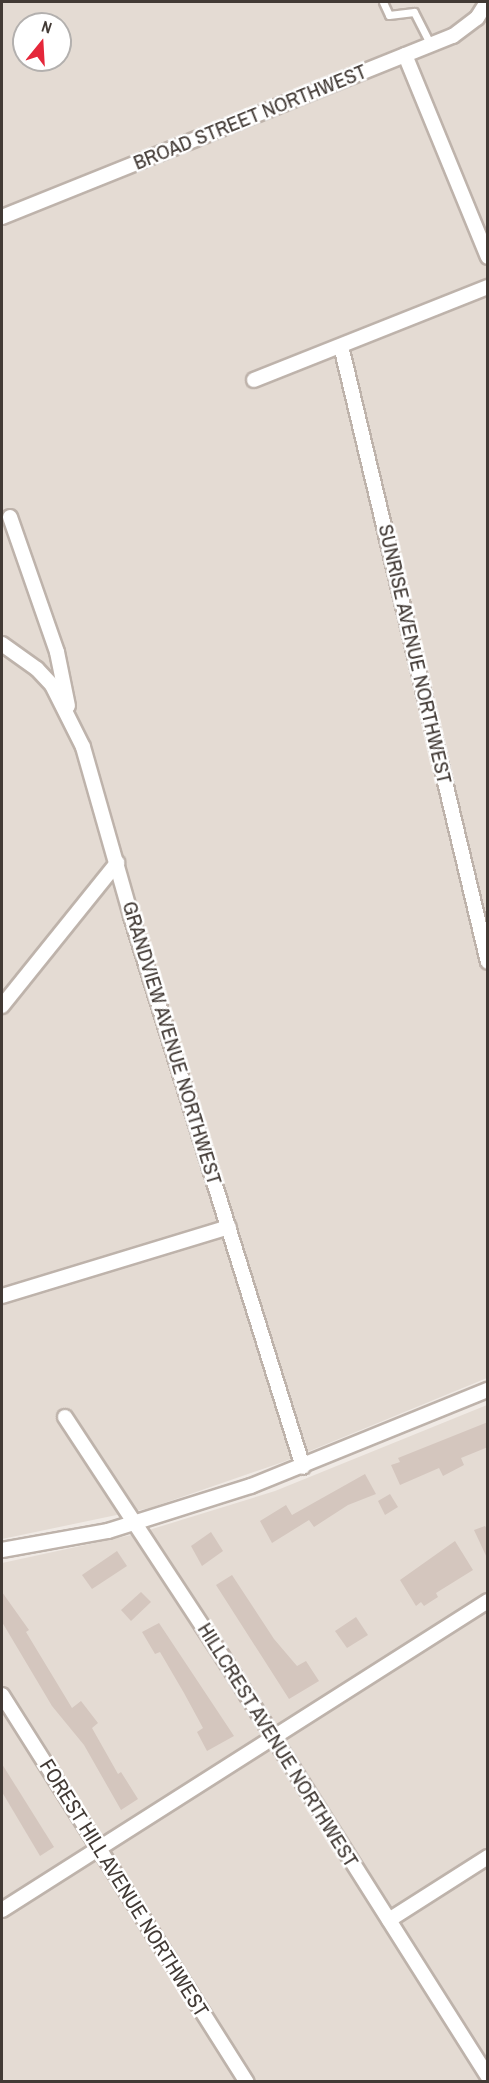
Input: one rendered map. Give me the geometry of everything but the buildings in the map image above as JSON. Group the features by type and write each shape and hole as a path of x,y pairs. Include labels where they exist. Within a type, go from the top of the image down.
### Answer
{"street":[{"name":"BROAD STREET NORTHWEST","path":"2,217 431,45 464,29 487,2"},
{"path":"405,55 488,257"},
{"path":"254,380 488,287"},
{"name":"SUNRISE AVENUE NORTHWEST","path":"341,346 488,962"},
{"path":"10,517 57,652 69,714"},
{"name":"GRANDVIEW AVENUE NORTHWEST","path":"2,644 37,669 69,714 83,747 303,1467"},
{"path":"2,1006 117,863"},
{"path":"2,1296 229,1227"},
{"path":"2,1550 136,1523 303,1467 488,1390"},
{"name":"HILLCREST AVENUE NORTHWEST","path":"65,1417 136,1523 488,2076"},
{"path":"2,1910 488,1601"},
{"name":"FOREST HILL AVENUE NORTHWEST","path":"2,1695 247,2082"},
{"path":"389,1920 488,1857"}],"lane":[{"path":"382,2 389,15 414,12 431,45"}],"shaded area":[{"path":"2,2 487,2 487,1378 283,1462 150,1508 2,1539"},
{"path":"487,1405 487,2081 2,2082 2,1563 136,1534 275,1491"}]}
